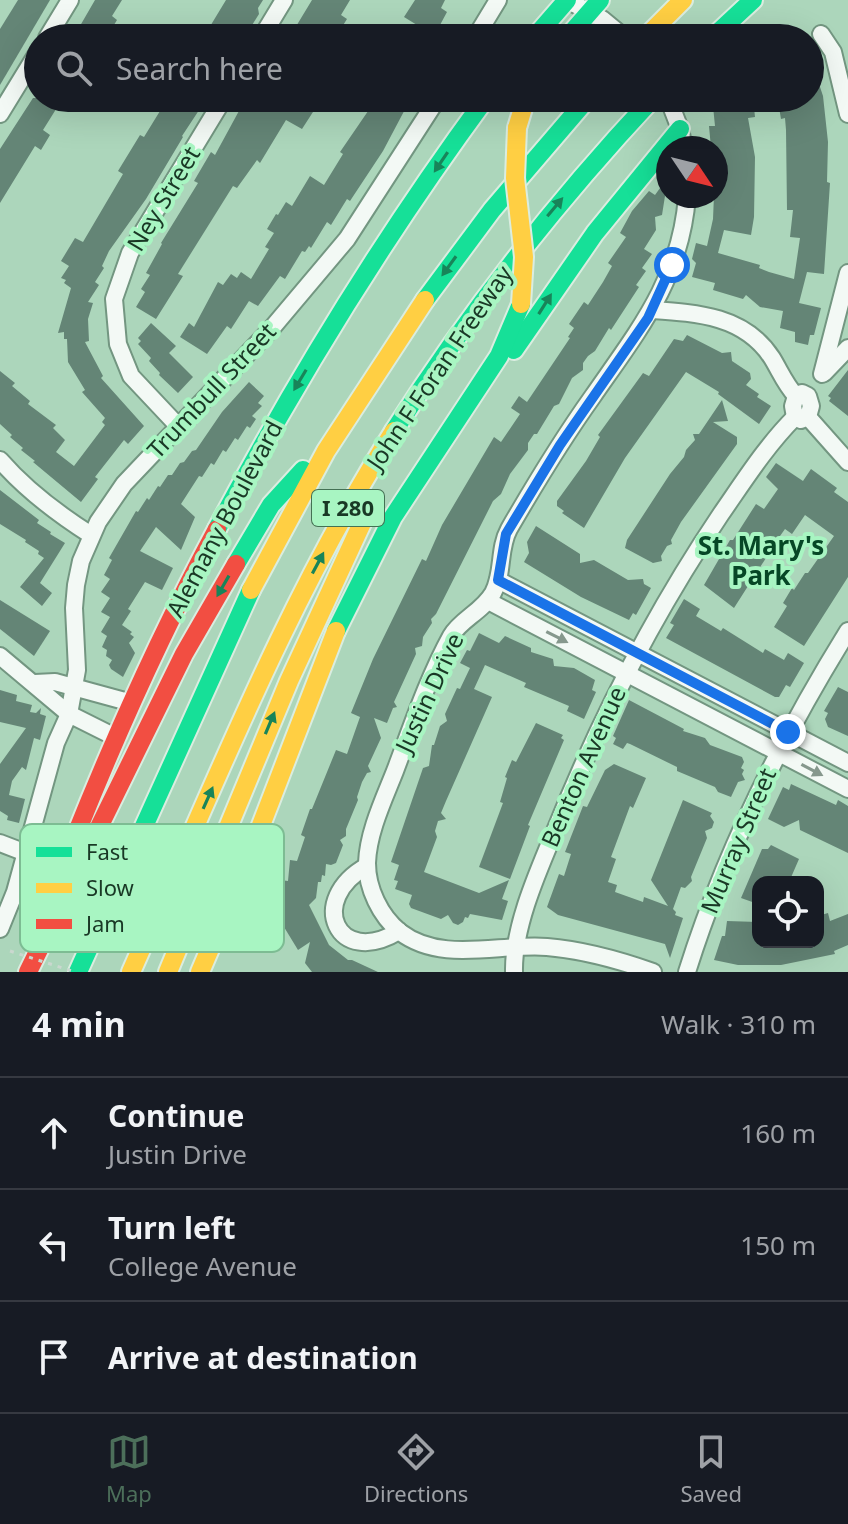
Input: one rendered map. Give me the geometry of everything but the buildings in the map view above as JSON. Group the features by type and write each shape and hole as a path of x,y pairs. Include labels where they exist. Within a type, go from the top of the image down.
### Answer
{"main road":[{"path":"546,24 567,0"},
{"path":"659,24 683,0"},
{"path":"727,24 753,0"},
{"path":"579,24 594,6"},
{"name":"Alemany Boulevard","path":"81,824 132,703 221,522 272,428 366,274 476,112"},
{"path":"260,824 305,704 343,614 384,530 505,346 521,304 526,252 516,188 517,128 522,112"},
{"name":"John F Foran Freeway","path":"144,824 241,610 292,511 336,435 395,342 470,238 576,112"},
{"name":"John F Foran Freeway","path":"197,824 269,662 326,547 408,408 500,277 580,178 640,112"},
{"path":"431,456 522,339 595,233 679,124"},
{"path":"230,824 261,745 346,552 380,486 500,277"},
{"path":"100,824 184,654 271,505 336,435"},
{"name":"Alemany Boulevard","path":"26,972 33,952"},
{"path":"26,972 36,952"},
{"name":"John F Foran Freeway","path":"77,972 86,952"},
{"name":"John F Foran Freeway","path":"131,972 140,952"},
{"path":"168,972 177,952"},
{"path":"200,972 209,952"}],"street":[{"path":"55,24 70,0"},
{"path":"269,24 284,0"},
{"path":"483,24 498,0"},
{"path":"567,0 594,6 609,24"},
{"path":"824,38 833,52 848,114"},
{"path":"0,114 24,75"},
{"name":"Ney Street","path":"179,427 131,376 118,344 114,299 130,253 216,112"},
{"name":"Trumbull Street","path":"34,824 56,743 69,714 77,670 76,585 91,535 124,484 272,328 347,239 429,112"},
{"path":"674,112 682,136"},
{"name":"Justin Drive","path":"653,972 579,951 517,945 451,950 416,942 399,931 377,903 367,866 368,846 387,791 452,634 488,601 498,580 506,534 560,445 652,310 667,281 679,245 685,208"},
{"path":"822,374 848,273"},
{"path":"652,310 730,321 747,331 802,396"},
{"path":"848,348 793,406 848,462"},
{"name":"Benton Avenue","path":"514,972 517,945 548,848 626,672 718,518 760,458 801,417"},
{"path":"0,460 52,508 91,535"},
{"path":"498,580 848,763"},
{"path":"488,601 848,789"},
{"name":"Murray Street","path":"687,972 727,862 778,752 848,631"},
{"path":"0,656 69,714 117,738"},
{"path":"35,683 55,682 132,703"},
{"path":"0,843 20,851"},
{"path":"367,866 346,882 337,894 333,907 339,927 352,940 364,944 377,942 399,931"},
{"name":"Trumbull Street","path":"0,929 20,874"}],"path":[{"path":"10,951 77,972"}],"traffic: fast":[{"path":"546,24 567,0"},
{"path":"579,24 600,0"},
{"path":"727,24 753,0"},
{"path":"217,529 278,418 344,309 476,112"},
{"path":"425,300 492,210 576,112"},
{"path":"394,431 453,343 516,258 640,112"},
{"path":"514,350 595,233 680,129"},
{"path":"336,631 393,517 499,356 521,304"},
{"path":"236,564 271,505 303,470"},
{"path":"145,824 251,590"},
{"path":"78,972 87,952"}],"traffic: slow":[{"path":"659,24 683,0"},
{"path":"517,128 522,112"},
{"path":"517,128 515,178 524,257 521,304"},
{"path":"251,590 326,451 425,300"},
{"path":"196,824 285,629 355,496 394,431"},
{"path":"230,824 289,681 368,510"},
{"path":"262,824 336,631"},
{"path":"131,972 140,952"},
{"path":"168,972 176,952"},
{"path":"200,972 209,952"}],"traffic: jam":[{"path":"80,824 169,622 217,529"},
{"path":"101,824 184,654 236,564"},
{"path":"28,972 38,952"}],"district":[{"name":"St. Mary's Park","path":"761,561"}],"route":[{"path":"672,265 648,318 560,445 506,534 498,580 788,732"}]}
